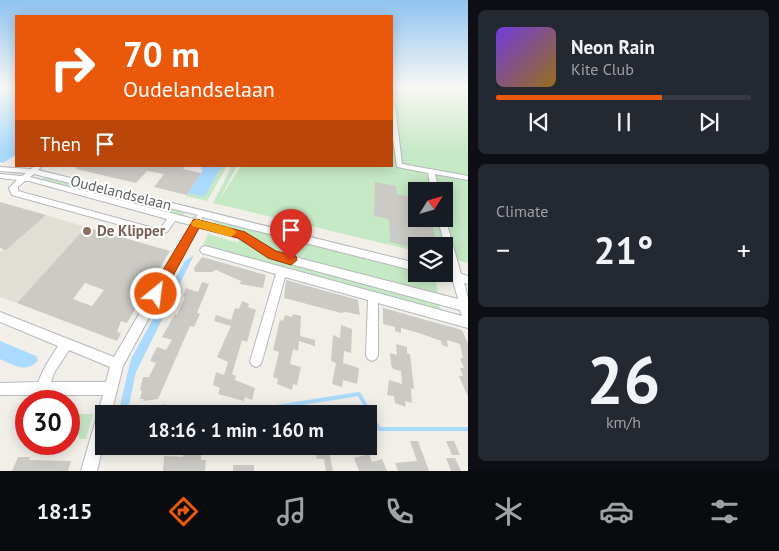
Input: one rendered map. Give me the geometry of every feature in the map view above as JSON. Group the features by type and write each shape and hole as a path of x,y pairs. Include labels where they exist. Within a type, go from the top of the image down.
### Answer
{"street":[{"path":"393,115 399,166 468,178"},
{"name":"Oudelandselaan","path":"0,169 36,169 202,214 408,265"},
{"path":"24,178 36,169"},
{"path":"431,172 434,182"},
{"name":"Oudelandselaan","path":"0,176 24,178 241,235 272,255 466,307"},
{"name":"Oudelandselaan","path":"24,178 13,188 15,193 157,232 164,230 173,217"},
{"path":"106,405 117,364 202,214"},
{"path":"444,228 468,319"},
{"path":"205,250 468,323"},
{"path":"256,361 282,271"},
{"path":"453,276 468,280"},
{"path":"372,355 373,296"},
{"path":"0,317 117,364"},
{"path":"42,388 50,368 66,344"},
{"path":"0,389 111,388"},
{"path":"89,471 95,448"}],"shaded area":[{"path":"46,215 86,227 17,303 0,297 0,252"}],"green space":[{"path":"393,109 468,109 468,263 453,259 453,237 408,237 408,249 213,203 231,167 236,167 219,200 240,167 393,167"},
{"path":"221,167 226,167 207,201 186,196 188,193 204,197"},
{"path":"46,176 186,211 182,217 41,180"},
{"path":"216,218 408,266 408,282 436,282 438,296 275,253 213,226"},
{"path":"208,234 238,243 240,239 267,256 439,303 441,313 202,247"},
{"path":"80,414 93,414 86,439 80,439"}],"water":[{"path":"0,109 15,109 15,156 3,163 0,162"},
{"path":"202,167 221,167 204,197 188,193 203,170"},
{"path":"194,255 136,372 129,405 120,405 131,359 185,261"},
{"path":"0,341 36,356 38,360 29,367 20,367 0,359"}],"building":[{"path":"76,167 184,167 183,169 201,173 187,195 154,187 164,174 147,171 136,183 76,169"},
{"path":"375,182 396,186 397,194 408,196 408,228 433,228 435,237 408,237 408,246 390,242 389,219 374,216"},
{"path":"0,202 46,215 6,250 0,248"},
{"path":"86,227 170,251 127,323 121,321 117,332 121,333 117,341 17,303","holes":["85,283 104,290 92,306 73,299"]},
{"path":"202,257 266,275 263,288 240,284 241,281 216,270 212,272 195,272 194,268"},
{"path":"286,280 358,300 360,315 346,312 341,313 284,298"},
{"path":"202,282 209,284 197,313 200,314 194,327 190,326 158,399 143,401 144,399 140,399 142,390 140,390 143,377 149,377 156,363 150,361 157,347 166,350 172,340 162,337 175,314 177,315 185,297 183,296 186,288 198,292"},
{"path":"242,301 249,304 248,307 256,310 247,342 242,340 232,374 236,376 235,380 255,388 252,400 245,397 244,401 218,394 220,388 213,385 216,372 224,375 228,362 217,357 231,326 214,321 216,315 231,320 235,308 239,309"},
{"path":"383,308 462,330 468,344 468,397 459,376 463,376 460,368 464,368 460,358 463,358 460,344 447,340 448,347 442,345 441,341 419,333 401,328 401,333 395,331 395,327 383,324"},
{"path":"293,314 301,316 300,336 315,340 315,346 299,341 298,351 293,349 290,364 301,367 297,385 293,384 292,390 277,384 278,379 273,377 279,352 273,350 280,320 283,321 285,315 292,317"},
{"path":"341,325 352,329 351,353 344,351 343,363 359,368 357,384 343,380 342,387 332,384 336,363 331,361 333,335 340,338"},
{"path":"396,344 407,347 407,353 410,354 414,389 411,388 412,403 405,401 406,407 395,403 394,396 387,395 389,380 402,384 401,371 393,369 391,365 390,353 397,355"},
{"path":"410,441 418,441 429,471 398,471 395,463 417,461"},
{"path":"446,441 454,441 460,455 452,455"},
{"path":"183,455 201,455 201,460 206,460 205,471 163,471 164,456 183,457"},
{"path":"316,455 330,455 333,471 326,471 324,459 317,459"},
{"path":"369,455 372,462 382,459 387,471 359,471 354,458"},
{"path":"18,457 30,457 29,460 71,461 68,471 12,471"},
{"path":"446,458 455,458 461,471 451,471"},
{"path":"233,465 254,465 254,471 233,471"}],"waterway":[{"path":"289,405 359,394 365,405"},
{"path":"377,426 379,429 468,429"}],"slow traffic":[{"path":"196,223 231,232"}],"place":[{"name":"De Klipper","path":"87,231"}],"route":[{"path":"156,294 196,223 241,235 272,255 291,260"}]}
